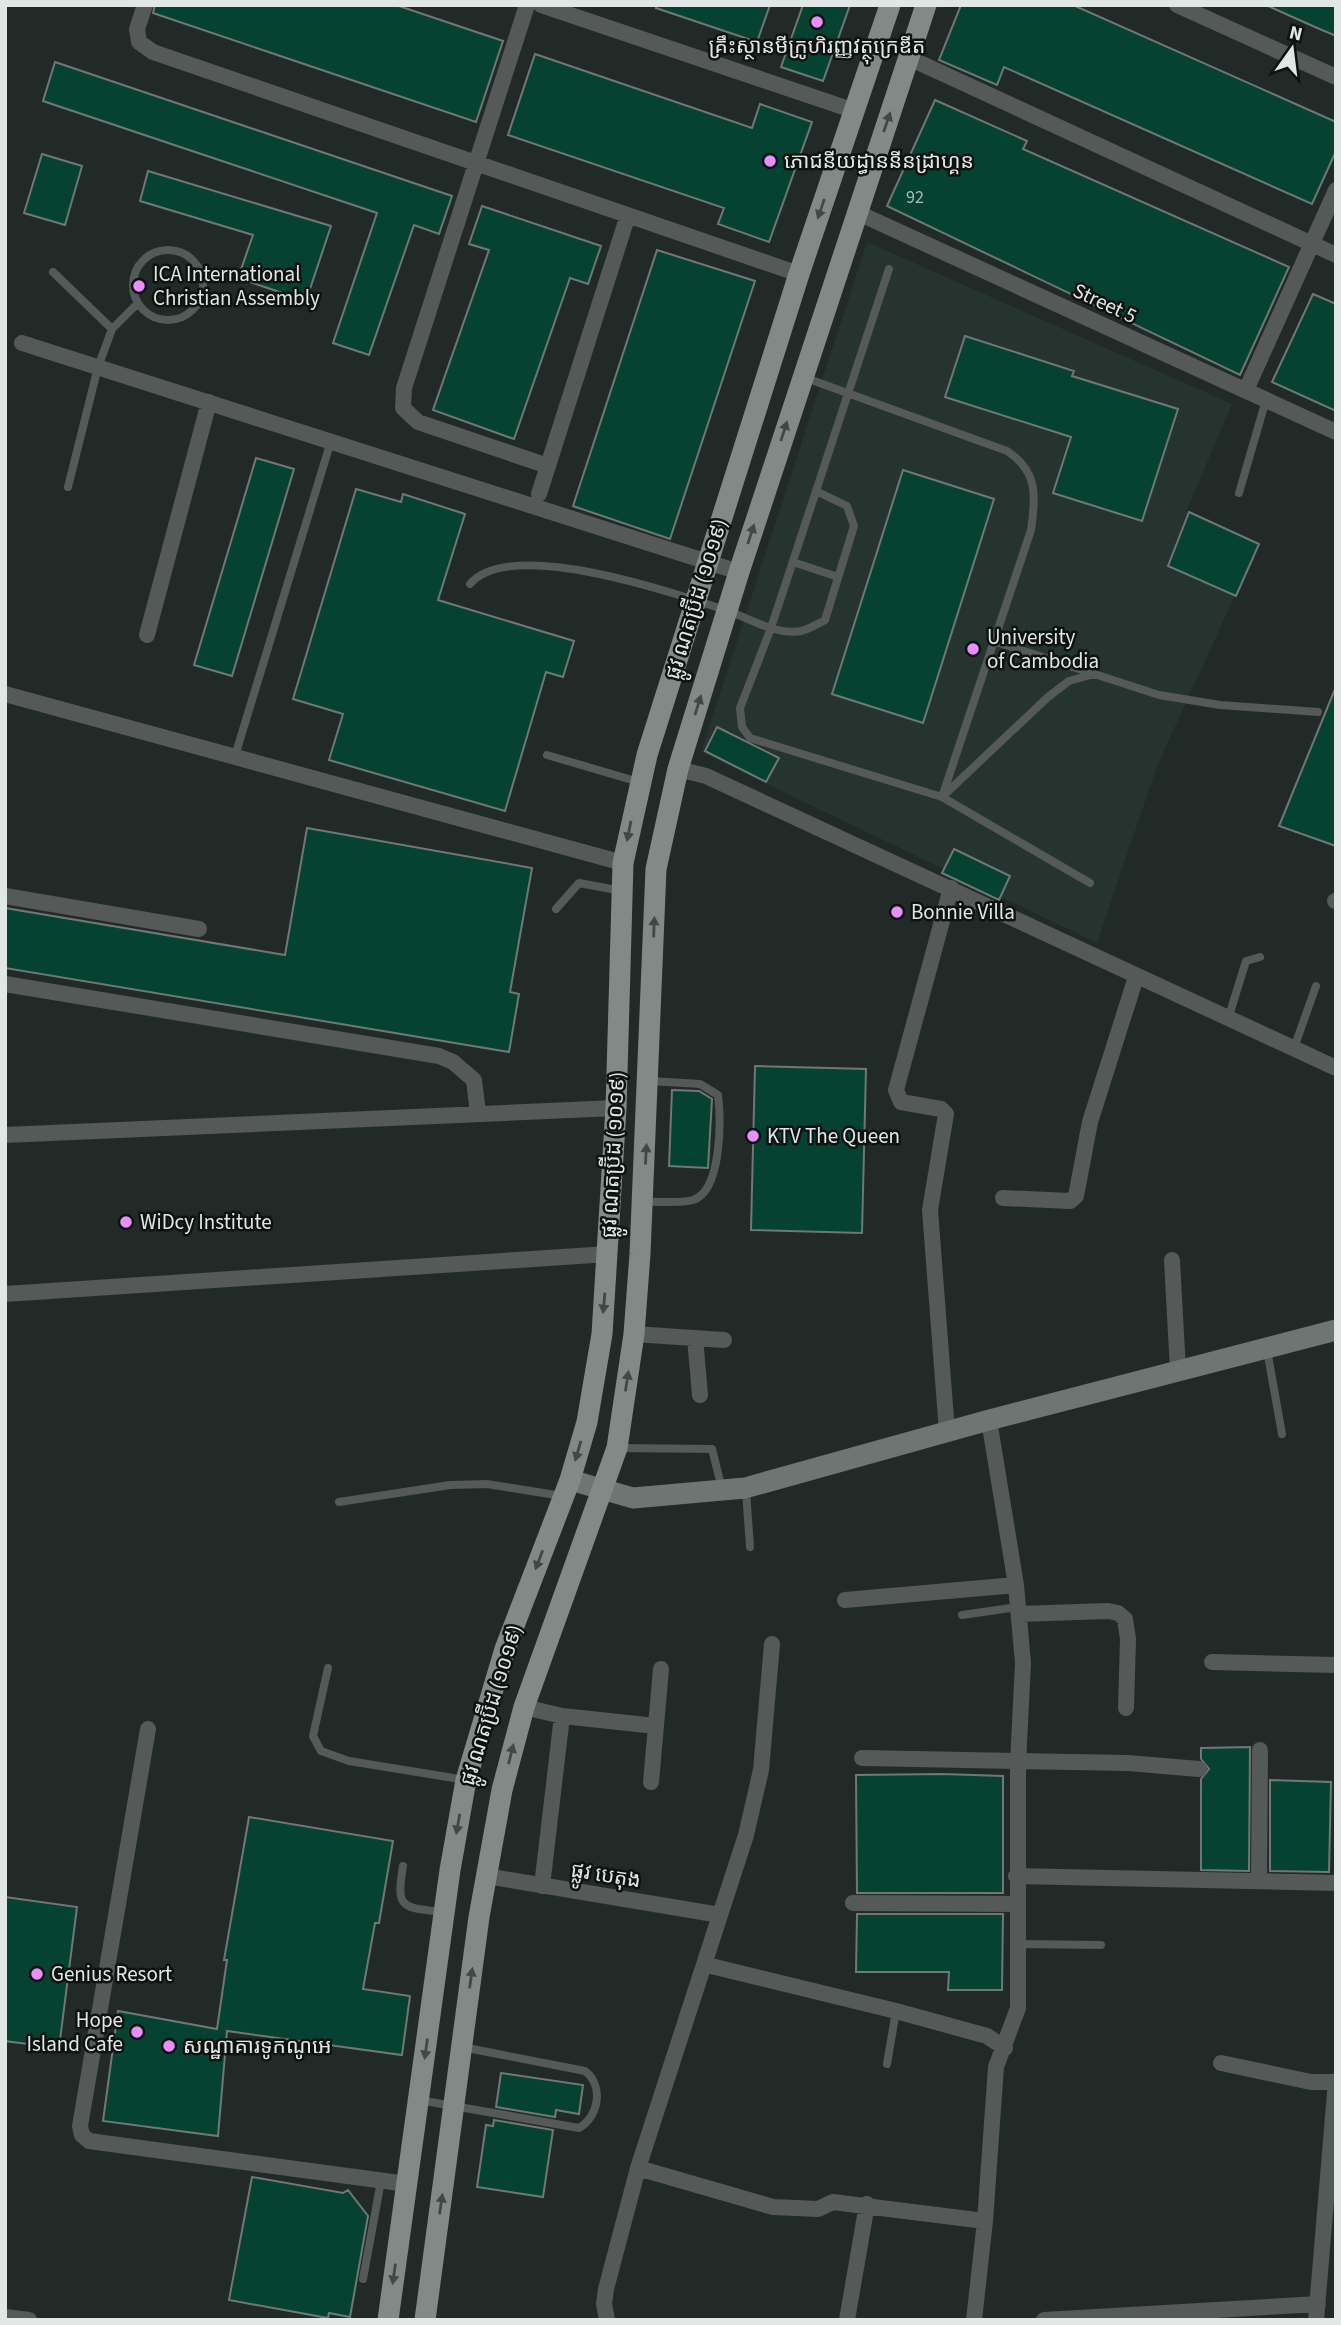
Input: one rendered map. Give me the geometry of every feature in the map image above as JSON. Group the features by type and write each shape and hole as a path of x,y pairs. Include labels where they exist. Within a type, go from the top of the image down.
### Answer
{"main road":[{"name":"ផ្លូវ ណតប្រ៊ីដ (១០១៩)","path":"388,2320 444,1912 466,1780 505,1649 566,1488 587,1422 600,1346 617,1108 623,863 639,782 799,274 890,5"},
{"name":"ផ្លូវ ណតប្រ៊ីដ (១០១៩)","path":"425,2320 486,1876 502,1790 524,1707 617,1448 634,1334 644,1202 656,869 678,769 738,572 926,5"}],"street":[{"path":"145,5 137,29 139,42 153,52 799,274"},
{"path":"527,5 404,388 403,408 418,422 548,466"},
{"path":"541,5 855,111"},
{"path":"1177,5 1336,77"},
{"path":"909,58 1336,254"},
{"path":"1246,390 1336,190"},
{"name":"Street 5","path":"856,212 1336,432"},
{"path":"537,501 628,215"},
{"path":"22,343 331,442 537,501 738,572"},
{"path":"146,635 209,402"},
{"path":"5,694 623,863"},
{"path":"678,769 706,776 1336,1068"},
{"path":"947,1432 930,1232 936,1163 946,1114 941,1109 901,1102 895,1090 951,888"},
{"path":"5,896 199,929"},
{"path":"1003,1198 1070,1201 1076,1196 1090,1122 1136,976"},
{"path":"5,984 439,1056 453,1062 474,1080 478,1112"},
{"path":"5,1135 478,1112 617,1108"},
{"path":"5,1294 608,1254"},
{"path":"1172,1261 1178,1371"},
{"path":"566,1488 602,1491 634,1498 746,1488 989,1420 1336,1331"},
{"path":"634,1334 724,1340"},
{"path":"695,1338 700,1395"},
{"path":"974,2320 985,2221 996,2067 1018,2008 1016,1876 1023,1662 1016,1585 989,1420"},
{"path":"845,1600 1016,1585"},
{"path":"1019,1611 1108,1611 1118,1613 1125,1619 1128,1639 1126,1708"},
{"path":"607,2320 604,2304 606,2289 638,2168 684,2024 707,1965 746,1835 761,1770 772,1644"},
{"path":"1212,1662 1336,1665"},
{"path":"652,1782 661,1669"},
{"path":"524,1707 562,1716 656,1726"},
{"path":"542,1886 562,1716"},
{"path":"148,1729 80,2126 82,2134 89,2141 407,2184"},
{"path":"1259,1881 1260,1750"},
{"path":"862,1758 1128,1763 1199,1769"},
{"name":"ផ្លូវ បេតុង","path":"486,1876 720,1915"},
{"path":"1016,1876 1336,1883"},
{"path":"853,1903 1016,1904"},
{"path":"707,1965 897,2011 987,2036 1005,2048"},
{"path":"1044,2320 1317,2312 1329,2231 1336,2081 1311,2082 1221,2063"},
{"path":"638,2168 773,2207 799,2210 818,2209 833,2202 867,2204 985,2221"},
{"path":"846,2320 867,2204"},
{"path":"5,2317 29,2320"}],"lane":[{"path":"163,250 184,253 199,267 204,291 200,302 181,318 157,319 138,303 133,280 137,268 153,253 163,250"},
{"path":"889,269 771,628 740,708 742,727 750,738 942,797 1090,883"},
{"path":"53,272 112,329"},
{"path":"68,487 98,367 112,329 138,303"},
{"path":"802,377 848,391 1007,450 1019,458 1032,477 1035,503 1031,530 942,797"},
{"path":"1239,494 1266,400"},
{"path":"235,756 331,442"},
{"path":"470,584 478,575 498,566 552,567 616,577 727,610 771,628 800,631 825,620 854,526 847,506 816,491"},
{"path":"793,562 838,577"},
{"path":"993,641 1159,695 1220,705 1318,712"},
{"path":"942,797 1048,697 1069,681 1094,674"},
{"path":"547,755 639,782"},
{"path":"556,909 579,883 622,891"},
{"path":"1228,1019 1247,961 1260,957"},
{"path":"1294,1048 1316,986"},
{"path":"644,1202 694,1199 709,1189 715,1174 720,1112 718,1095 699,1084 650,1081"},
{"path":"1266,1347 1282,1434"},
{"path":"617,1448 712,1450 723,1492"},
{"path":"340,1502 450,1485 566,1488"},
{"path":"746,1488 750,1547"},
{"path":"962,1615 1019,1611"},
{"path":"328,1668 313,1736 321,1751 349,1761 466,1780"},
{"path":"403,1866 398,1896 402,1903 409,1908 444,1912"},
{"path":"1018,1944 1101,1945"},
{"path":"887,2064 897,2011"},
{"path":"419,2100 579,2128 589,2123 594,2112 597,2088 594,2077 585,2071 462,2047"},
{"path":"363,2279 381,2181"}],"shaded area":[{"name":"University of Cambodia","path":"867,242 1232,404 1186,512 1258,545 1157,766 1097,943 701,752"}],"building":[{"path":"155,5 396,5 503,41 476,122 153,13"},
{"path":"657,5 770,5 757,42 656,8"},
{"path":"803,5 850,5 823,81 781,67"},
{"path":"961,5 1073,5 1336,122 1336,151 1312,204 1004,67 997,85 939,60"},
{"path":"1266,5 1336,5 1336,36 1315,27"},
{"path":"535,54 752,128 760,104 812,122 769,242 718,224 724,208 508,135"},
{"path":"55,62 452,196 439,234 414,225 369,355 333,343 377,213 43,101"},
{"path":"935,100 1027,141 1023,149 1289,267 1240,375 887,206"},
{"path":"42,154 82,166 65,225 24,213"},
{"path":"148,171 331,226 306,301 238,278 253,235 140,201"},
{"path":"482,206 601,246 588,284 570,278 514,439 433,410 489,250 469,244"},
{"path":"657,250 755,281 670,539 573,506"},
{"path":"1313,294 1336,304 1336,411 1272,382"},
{"path":"965,336 1074,371 1072,376 1178,409 1142,521 1053,493 1071,437 945,397"},
{"path":"256,458 294,469 232,676 194,665"},
{"path":"903,470 994,499 923,723 832,694"},
{"path":"356,489 401,502 403,494 465,514 438,600 574,641 563,677 546,672 505,811 329,760 343,714 293,699"},
{"path":"1189,512 1259,544 1236,596 1168,566"},
{"path":"1336,689 1336,846 1279,826"},
{"path":"717,727 779,758 766,782 705,751"},
{"path":"307,828 532,868 510,992 519,994 509,1052 5,968 5,908 285,955"},
{"path":"954,849 1010,876 999,900 942,873"},
{"path":"755,1066 866,1069 862,1233 751,1230"},
{"path":"672,1090 699,1091 712,1099 708,1168 669,1166"},
{"path":"1250,1747 1249,1871 1201,1870 1201,1779 1209,1769 1201,1759 1201,1748"},
{"path":"856,1775 1003,1776 1003,1893 857,1893"},
{"path":"1270,1780 1331,1782 1329,1872 1270,1871"},
{"path":"249,1817 393,1841 379,1923 375,1923 363,1989 410,1996 402,2055 227,2031 218,2136 103,2121 118,2011 217,2029 227,1960 224,1960"},
{"name":"Genius Resort","path":"5,1897 77,1907 59,2048 5,2041"},
{"path":"857,1914 1003,1914 1002,1990 948,1990 949,1972 856,1972"},
{"path":"501,2073 583,2085 579,2114 556,2110 555,2117 496,2107"},
{"path":"494,2120 553,2130 543,2197 477,2187 486,2125 493,2126"},
{"path":"252,2177 343,2193 348,2190 368,2216 350,2317 329,2313 328,2318 229,2300"}],"place":[{"name":"គ្រឹះស្ថានមីក្រូហិរញ្ញវត្ថុក្រេឌីត","path":"817,22"},
{"name":"ភោជនីយដ្ធាននីនដ្រាហ្គន","path":"770,161"},
{"name":"ICA International Christian Assembly","path":"139,286"},
{"name":"University of Cambodia","path":"973,649"},
{"name":"Bonnie Villa","path":"897,912"},
{"name":"KTV The Queen","path":"753,1136"},
{"name":"WiDcy Institute","path":"126,1222"},
{"name":"Genius Resort","path":"37,1974"},
{"name":"Hope Island Cafe","path":"137,2032"},
{"name":"សណ្ឋាគារទូកណូអេ","path":"169,2046"}]}
